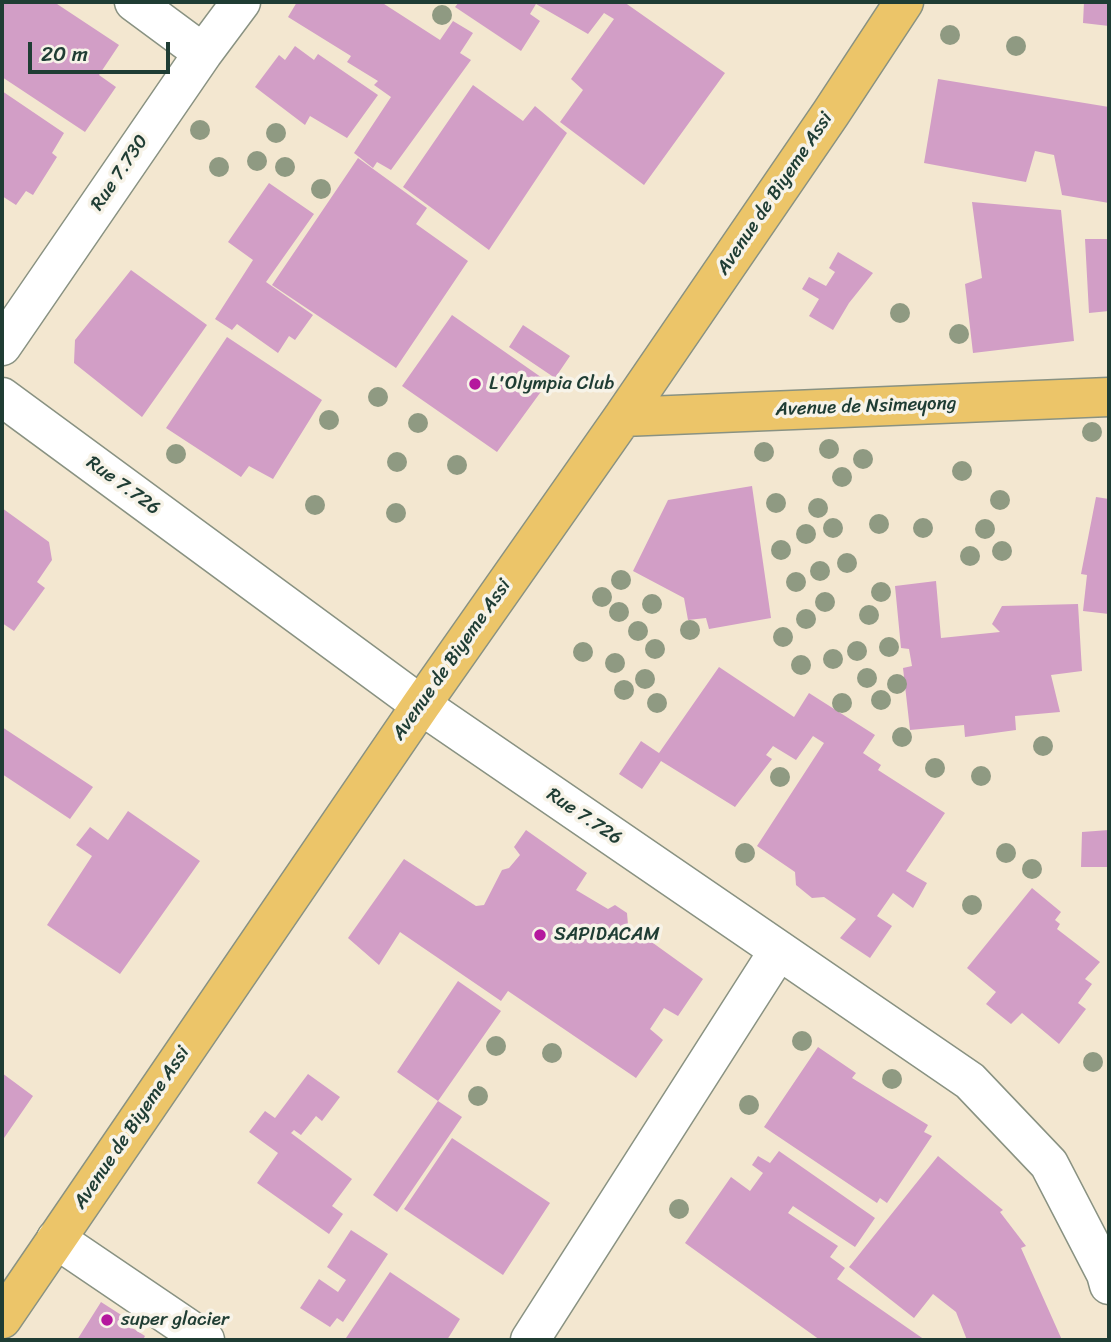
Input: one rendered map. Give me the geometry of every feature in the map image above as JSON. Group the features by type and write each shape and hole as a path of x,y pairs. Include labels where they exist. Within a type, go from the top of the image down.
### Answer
{"main road":[{"name":"Avenue de Biyeme Assi","path":"2,1319 421,705 831,113 904,2"},
{"name":"Avenue de Nsimeyong","path":"623,416 1109,397"}],"street":[{"path":"134,2 203,53"},
{"name":"Rue 7.730","path":"2,346 203,53 241,2"},
{"name":"Rue 7.726","path":"2,397 421,705 970,1081 1049,1164 1107,1275 1109,1285"},
{"path":"530,1340 779,950"},
{"path":"56,1239 205,1340"}],"building":[{"path":"2,2 54,2 119,45 99,75 116,87 85,132 2,77"},
{"path":"297,2 381,2 440,40 453,21 473,33 460,53 471,60 391,170 377,162 373,168 354,153 391,97 374,85 378,81 347,62 351,56 288,17"},
{"path":"459,2 624,2 725,73 644,185 560,122 583,90 571,79 614,19 604,13 588,34 536,4 530,14 540,21 521,51 455,7"},
{"path":"1084,2 1109,2 1109,26 1083,23"},
{"path":"295,46 314,60 318,54 378,95 347,138 310,116 305,125 255,87 279,55 285,60"},
{"path":"938,79 1109,107 1109,203 1062,195 1054,155 1035,151 1026,182 924,163"},
{"path":"473,85 523,121 535,106 567,133 489,250 403,187"},
{"path":"2,91 64,133 52,153 57,157 33,195 26,191 16,205 2,196"},
{"path":"358,158 427,208 416,224 468,261 396,368 272,285"},
{"path":"269,183 314,214 266,282 313,315 295,340 289,336 278,353 237,324 232,330 215,319 253,260 228,242"},
{"path":"972,202 1061,210 1074,341 973,353 965,284 982,278"},
{"path":"1085,239 1109,239 1109,311 1089,313"},
{"path":"838,252 873,273 849,303 833,330 809,316 819,299 802,289 809,277 826,286 835,272 829,268"},
{"path":"131,270 207,325 142,417 74,363 75,340"},
{"name":"L'Olympia Club","path":"452,315 548,382 497,452 402,386"},
{"path":"523,325 570,356 555,378 509,347"},
{"path":"227,337 322,400 273,479 249,466 241,477 166,428"},
{"path":"752,486 771,618 709,629 706,618 688,620 684,598 633,571 668,500"},
{"path":"1096,497 1109,499 1109,614 1083,611 1087,575 1081,574"},
{"path":"2,508 49,542 52,560 37,582 45,588 14,631 2,623"},
{"path":"936,581 941,638 1000,632 992,624 1002,606 1078,604 1082,671 1051,675 1060,712 1015,716 1016,730 965,737 964,725 910,730 903,668 912,666 909,649 901,648 895,586"},
{"path":"719,667 794,717 809,693 875,735 863,753 881,765 878,770 945,813 906,871 927,883 913,908 893,893 877,916 892,926 870,958 840,938 856,919 824,897 812,898 796,885 795,872 757,846 824,743 813,736 796,760 773,746 766,755 772,759 735,807 661,761 642,789 619,774 641,741 659,753"},
{"path":"2,727 93,787 70,819 2,774"},
{"path":"128,811 200,861 120,974 47,925 92,856 76,845 90,827 108,840"},
{"path":"526,830 587,873 576,890 608,909 615,905 627,913 628,925 703,979 678,1016 664,1008 650,1029 663,1040 636,1078 508,991 501,1001 400,932 379,965 348,938 404,859 476,906 484,905 502,870 509,868 520,855 514,847"},
{"path":"1109,830 1109,867 1081,867 1082,832"},
{"path":"1032,888 1061,912 1055,920 1060,924 1057,929 1100,962 1085,979 1092,984 1078,1003 1086,1009 1059,1044 1022,1013 1011,1024 986,1004 996,992 967,968"},
{"path":"458,981 501,1011 438,1101 397,1072"},
{"path":"818,1047 856,1073 852,1078 928,1125 924,1132 932,1136 887,1203 880,1198 877,1203 764,1127"},
{"path":"2,1073 33,1096 2,1141"},
{"path":"308,1074 340,1097 322,1121 316,1116 301,1135 294,1130 291,1133 352,1179 332,1206 343,1214 329,1234 257,1183 278,1153 249,1132 265,1111 275,1118"},
{"path":"438,1101 462,1117 397,1212 373,1195"},
{"path":"452,1138 550,1203 503,1275 404,1209"},
{"path":"779,1151 875,1218 855,1247 793,1206 788,1213 838,1246 830,1257 845,1268 837,1279 925,1340 820,1340 685,1243 731,1177 750,1191 763,1173 752,1165 758,1156 770,1163"},
{"path":"938,1156 1003,1210 1000,1212 1026,1246 1021,1248 1062,1340 967,1340 956,1312 933,1294 914,1318 849,1267"},
{"path":"351,1230 388,1254 343,1322 337,1318 330,1327 300,1308 319,1279 338,1292 346,1280 327,1267"},
{"path":"390,1272 460,1319 447,1340 346,1338"},
{"name":"super glacier","path":"101,1302 126,1318 123,1322 145,1336 143,1340 77,1340"}],"place":[{"name":"L'Olympia Club","path":"475,384"},
{"name":"SAPIDACAM","path":"540,935"},
{"name":"super glacier","path":"107,1320"}]}
